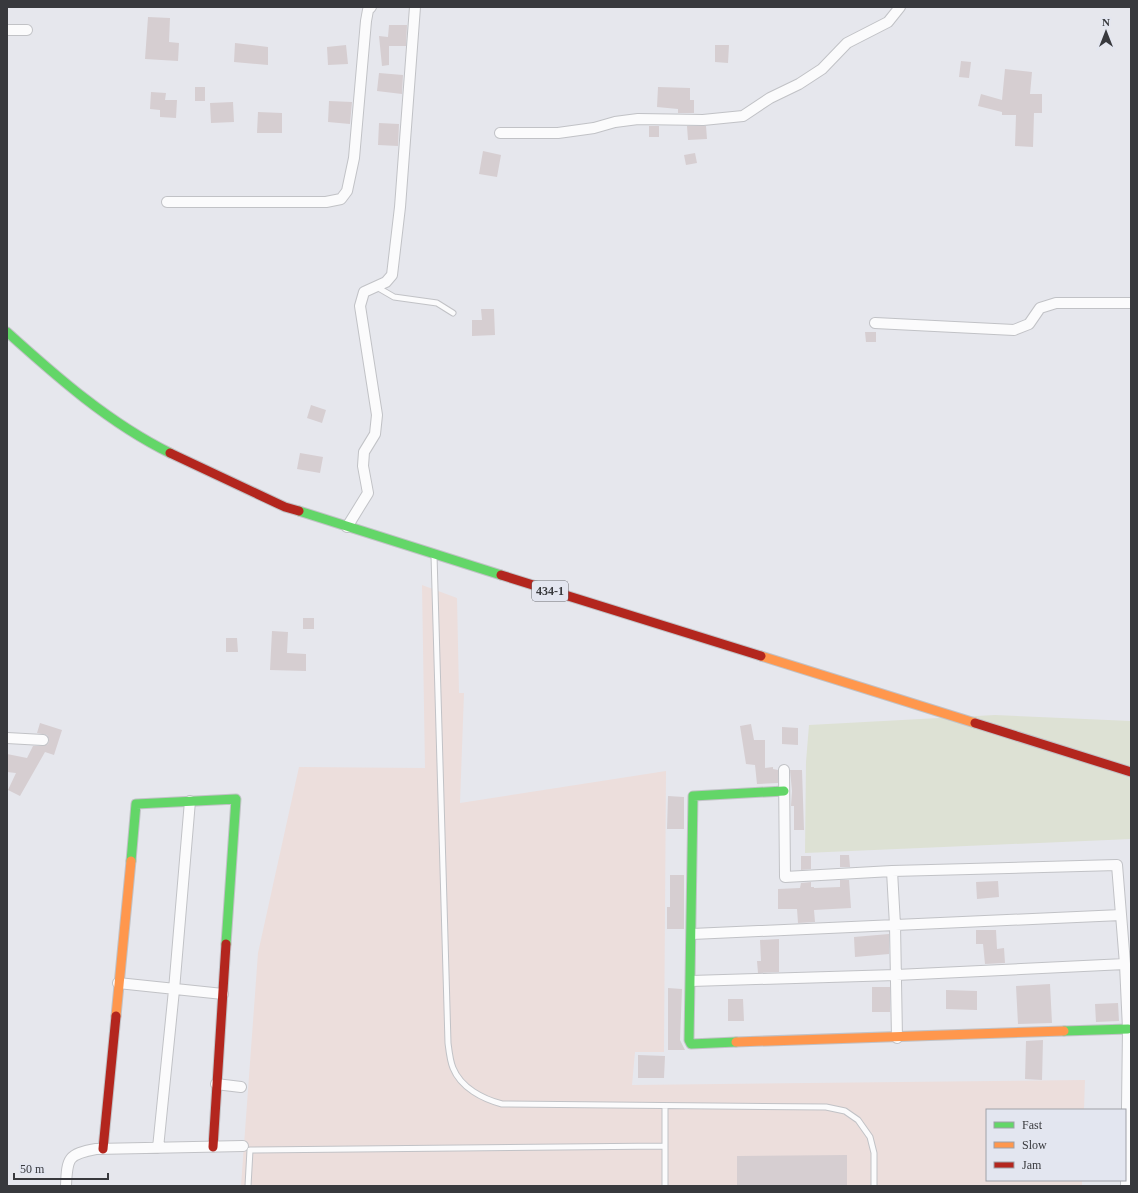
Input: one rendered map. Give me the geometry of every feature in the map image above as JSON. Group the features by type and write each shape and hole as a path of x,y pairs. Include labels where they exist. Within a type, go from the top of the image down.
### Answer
{"street":[{"path":"167,202 326,202 341,199 347,191 354,158 366,21 368,10 371,7"},
{"path":"347,527 368,493 363,466 364,452 375,434 377,415 360,306 364,292 374,286 386,282 392,275 400,207 415,7"},
{"path":"500,133 558,133 594,128 615,122 638,119 702,120 743,116 770,98 800,84 822,69 847,43 888,22 900,7"},
{"path":"7,30 27,30"},
{"path":"875,323 1014,330 1029,324 1040,308 1056,303 1131,302"},
{"name":"434-1","path":"7,332 71,390 148,442 285,507 1131,772"},
{"path":"7,738 43,740"},
{"path":"784,770 785,878 892,871 1118,864 1128,1029 1126,1186"},
{"path":"784,790 693,796 691,1044 1128,1029"},
{"path":"103,1149 136,804 236,800 213,1147"},
{"path":"158,1148 174,990 190,801"},
{"path":"892,871 895,925 897,1038"},
{"path":"692,934 1120,915"},
{"path":"691,981 896,975 1125,964"},
{"path":"118,983 223,994"},
{"path":"216,1084 241,1087"},
{"path":"66,1186 66,1172 70,1160 78,1153 103,1149 242,1146"}],"lane":[{"path":"374,286 394,297 437,303 453,313"},
{"path":"434,554 448,1035 452,1068 477,1094 488,1100 502,1104 826,1107 845,1111 858,1120 870,1137 874,1153 874,1186"},
{"path":"665,1106 665,1186"},
{"path":"248,1186 250,1150 665,1146"}],"shaded area":[{"path":"422,585 457,598 459,693 464,693 460,803 666,771 664,1052 635,1052 632,1085 1085,1080 1084,1109 986,1109 986,1181 1082,1181 1082,1186 241,1186 258,953 299,767 425,768"},
{"path":"995,715 1131,721 1131,839 805,853 806,762 809,725"}],"building":[{"path":"148,17 170,18 169,42 179,43 178,61 145,59"},
{"path":"389,25 407,25 406,46 389,46 389,65 382,66 379,36 388,37"},
{"path":"235,43 268,47 268,65 234,62"},
{"path":"346,45 348,64 328,65 327,47"},
{"path":"715,45 729,45 728,63 715,62"},
{"path":"961,61 971,62 969,78 959,77"},
{"path":"1005,69 1032,72 1030,94 1042,94 1042,113 1034,113 1033,147 1015,146 1016,115 1002,115 1002,112 978,106 981,94 1002,100"},
{"path":"379,73 403,75 402,94 377,91"},
{"path":"195,87 205,87 205,101 195,101"},
{"path":"658,87 690,88 690,100 694,100 694,113 678,113 678,109 657,107"},
{"path":"151,92 166,93 165,100 177,100 176,118 160,117 160,110 150,109"},
{"path":"329,101 352,102 350,124 328,122"},
{"path":"233,102 234,122 211,123 210,103"},
{"path":"258,112 282,113 282,133 257,133"},
{"path":"379,123 399,124 398,146 378,145"},
{"path":"649,126 659,126 659,137 649,137"},
{"path":"687,126 706,126 707,139 688,140"},
{"path":"483,151 501,155 497,177 479,174"},
{"path":"695,153 697,163 686,165 684,155"},
{"path":"481,309 494,309 495,335 472,336 472,320 482,320"},
{"path":"865,332 876,332 876,342 866,342"},
{"path":"311,405 326,410 322,423 307,418"},
{"path":"300,453 323,457 320,473 297,469"},
{"path":"303,618 314,618 314,629 303,629"},
{"path":"272,631 288,632 287,653 306,654 306,671 270,670"},
{"path":"226,638 237,638 238,652 226,652"},
{"path":"40,723 62,730 54,755 45,752 20,796 8,790 16,773 7,772 7,754 27,758 33,746 43,746 48,744 49,740 47,735 37,733"},
{"path":"751,724 754,740 765,740 765,768 773,767 773,769 778,770 778,783 757,784 755,765 746,764 740,726"},
{"path":"782,727 798,728 798,745 782,744"},
{"path":"790,770 802,770 804,830 794,830 794,806 791,806 792,791"},
{"path":"668,796 684,797 684,829 667,829"},
{"path":"840,855 849,855 850,867 840,867"},
{"path":"801,856 811,856 811,869 801,870"},
{"path":"670,875 684,875 684,929 667,929 667,907 670,907"},
{"path":"840,880 849,880 851,908 814,910 815,922 798,923 797,909 778,909 778,889 800,888 801,883 811,882 811,887 814,888 840,887"},
{"path":"998,881 999,897 977,899 976,882"},
{"path":"976,930 996,930 997,949 1004,948 1005,963 985,964 983,944 976,944"},
{"path":"889,934 889,954 855,957 854,937"},
{"path":"779,939 779,972 758,973 757,961 761,961 760,940"},
{"path":"1050,984 1052,1023 1018,1024 1016,986"},
{"path":"872,987 890,987 890,1012 872,1012"},
{"path":"668,988 682,989 680,1040 685,1050 668,1050"},
{"path":"946,990 977,991 977,1010 946,1009"},
{"path":"728,999 743,999 744,1021 728,1021"},
{"path":"1118,1003 1119,1021 1096,1022 1095,1004"},
{"path":"1043,1040 1042,1080 1025,1079 1026,1041"},
{"path":"638,1055 665,1056 664,1078 638,1078"},
{"path":"847,1155 847,1186 737,1186 737,1156"}],"traffic: fast":[{"path":"7,332 84,398 126,428 170,453"},
{"path":"299,511 501,575"},
{"path":"736,1042 691,1044 689,1040 693,796 784,791"},
{"path":"131,861 136,804 236,799 226,944"},
{"path":"1064,1031 1128,1029"}],"traffic: slow":[{"path":"761,656 975,723"},
{"path":"116,1016 131,861"},
{"path":"736,1042 1064,1031"}],"traffic: jam":[{"path":"170,453 285,507 299,511"},
{"path":"501,575 761,656"},
{"path":"975,723 1131,772"},
{"path":"213,1147 226,944"},
{"path":"103,1149 116,1016"}]}
